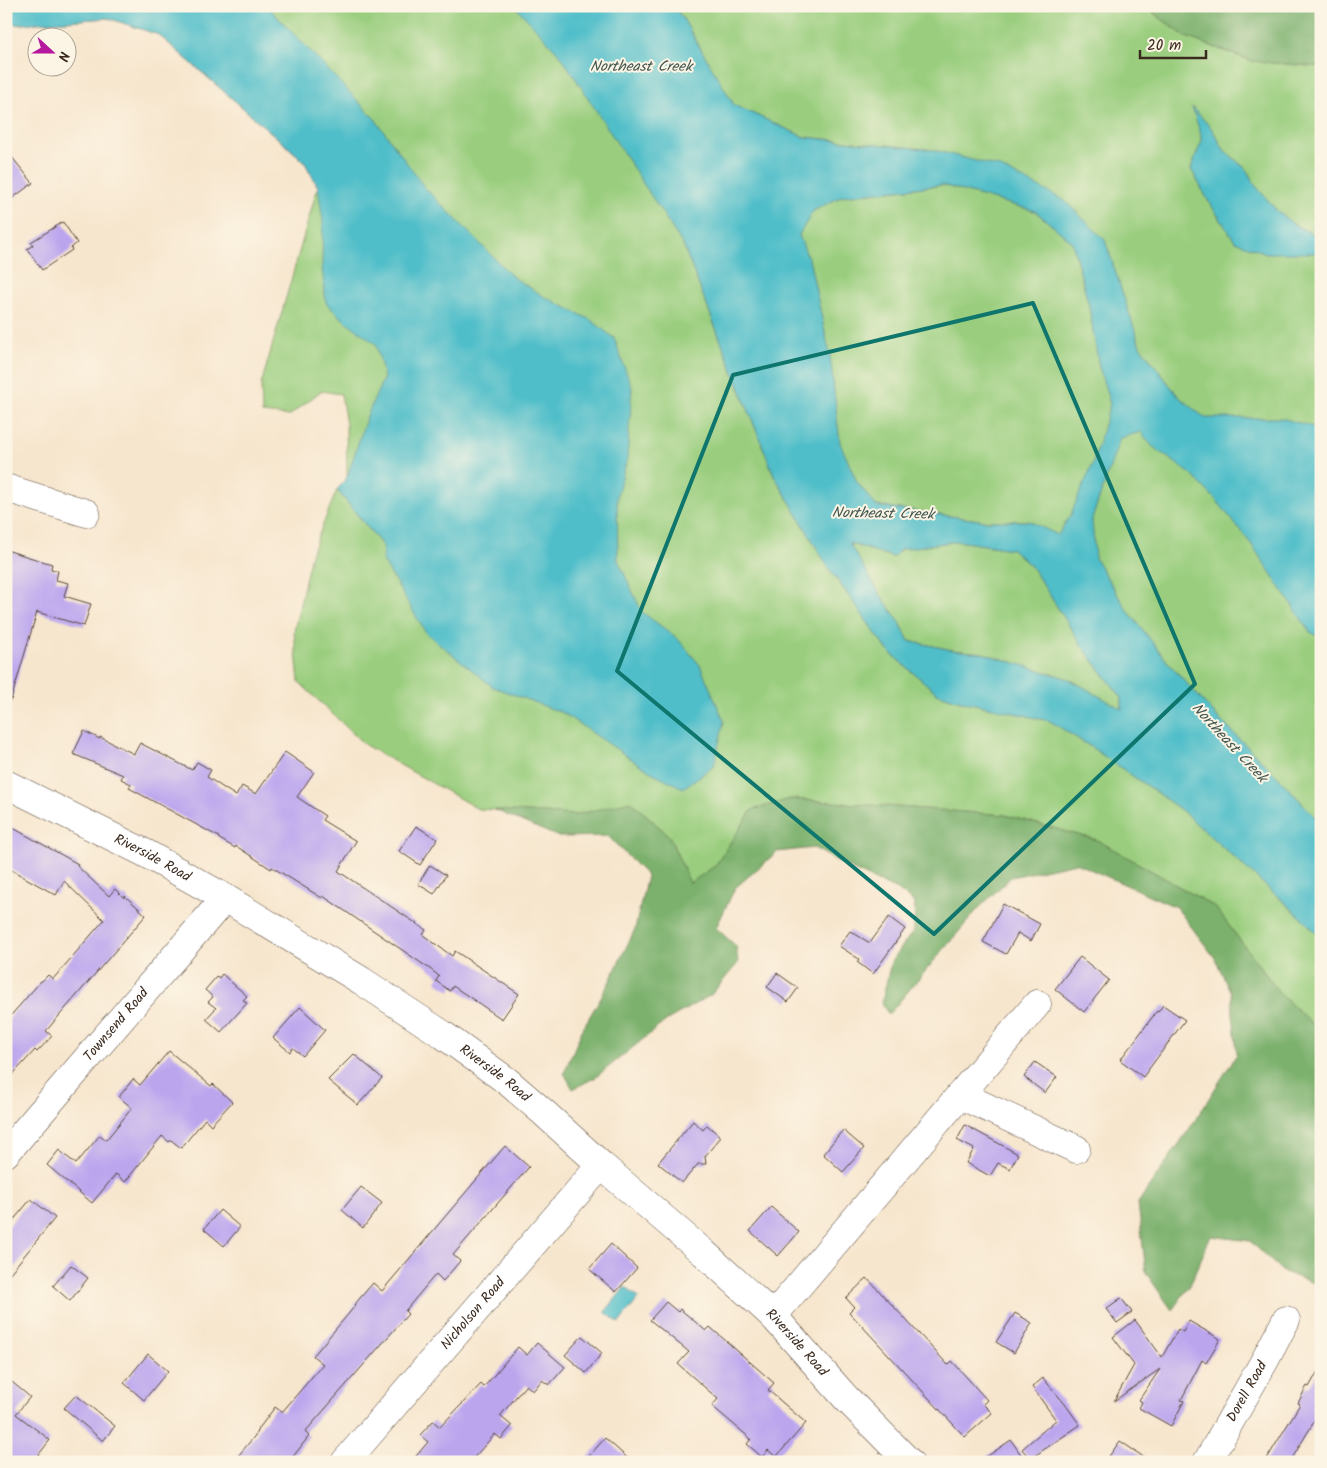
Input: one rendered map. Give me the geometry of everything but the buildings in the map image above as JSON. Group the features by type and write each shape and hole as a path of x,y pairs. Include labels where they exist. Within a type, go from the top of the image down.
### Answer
{"street":[{"path":"6,488 86,513"},
{"name":"Riverside Road","path":"6,784 145,853 225,898 362,981 442,1034 507,1081 704,1253 772,1316 846,1398 909,1462"},
{"name":"Townsend Road","path":"6,1153 225,898"},
{"path":"772,1316 1037,1004"},
{"path":"960,1096 1076,1149"},
{"name":"Nicholson Road","path":"345,1462 601,1165"},
{"name":"Dorell Road","path":"1207,1462 1286,1320"}],"highlighted area":[{"path":"1033,303 1195,684 934,934 617,671 733,375"}],"green space":[{"path":"22,6 551,6 683,245 774,475 828,567 889,652 937,693 957,700 1050,721 1180,809 1304,920 1321,938 1321,1032 1281,995 1215,907 1097,840 1005,815 790,799 752,810 715,866 690,883 669,836 631,801 575,815 478,809 365,745 299,682 294,631 311,554 337,490 383,546 407,537 347,477 346,425 341,394 321,391 289,416 262,413 261,385 318,186 304,161 159,35 108,18 6,25"},
{"path":"673,6 1144,6 1186,37 1252,61 1321,67 1321,823 1220,720 1170,665 1125,607 1095,558 1029,521 986,521 876,506 842,491 751,166 813,211 842,196 942,185 1035,211 1072,242 1089,306 1099,367 1205,418 1178,396 1140,346 1104,240 934,150 804,137 734,105 682,17","holes":["1193,108 1212,129 1224,150 1246,169 1255,185 1277,211 1293,224 1317,236 1235,241 1209,202 1191,169 1201,144 1201,135"]},
{"path":"1144,6 1321,6 1321,67 1252,61 1186,37"},
{"path":"958,541 1012,549 1031,566 1085,650 1122,698 1122,710 1069,679 982,653 952,650 909,641 900,623 848,543 893,557 900,549"},
{"path":"790,799 1005,815 1097,840 1215,907 1281,995 1321,1032 1321,1212 1313,1237 1321,1286 1282,1271 1250,1241 1211,1236 1189,1287 1172,1310 1146,1273 1138,1203 1192,1125 1237,1054 1231,993 1215,958 1176,907 1076,863 1011,877 978,909 888,1015 882,1002 891,962 914,930 915,903 899,891 854,870 814,848 777,852 735,888 716,928 736,946 738,963 711,995 667,1020 596,1077 573,1089 564,1073 583,1028 608,985 635,929 647,876 608,836 559,837 495,810 575,815 631,801 669,836 690,883 715,866 752,810"}],"water":[{"path":"6,6 267,6 375,119 425,188 513,277 543,296 591,320 614,338 632,388 627,459 617,495 618,560 642,612 677,638 700,665 724,721 714,766 683,788 649,771 563,713 493,687 426,633 383,561 383,546 337,490 347,477 367,416 384,377 376,344 344,320 326,303 322,267 323,222 318,187 304,161 159,35 108,18 6,25"},
{"name":"Northeast Creek","path":"515,6 673,6 682,17 734,105 804,137 934,150 999,167 1064,200 1105,240 1140,346 1178,396 1205,418 1281,418 1321,429 1321,638 1310,632 1252,545 1217,501 1191,474 1152,446 1141,432 1120,438 1092,519 1095,558 1125,607 1170,665 1220,720 1321,823 1321,938 1304,920 1180,809 1091,747 1050,721 957,700 937,693 889,652 828,567 774,475 683,245 561,56","holes":["942,185 1035,211 1072,242 1089,306 1099,367 1110,404 1093,463 1071,514 1058,535 1029,521 986,521 876,506 857,482 840,443 830,355 810,263 799,235 813,211 842,196","958,541 1012,549 1031,566 1085,650 1122,698 1122,709 1069,679 982,653 952,650 909,641 900,623 849,543 893,557 901,549"]},
{"path":"1192,107 1212,129 1224,150 1246,169 1255,185 1277,211 1293,224 1317,236 1318,253 1266,253 1235,241 1209,202 1191,169 1201,143 1201,135"},
{"path":"625,1287 639,1298 619,1323 605,1312"}]}
